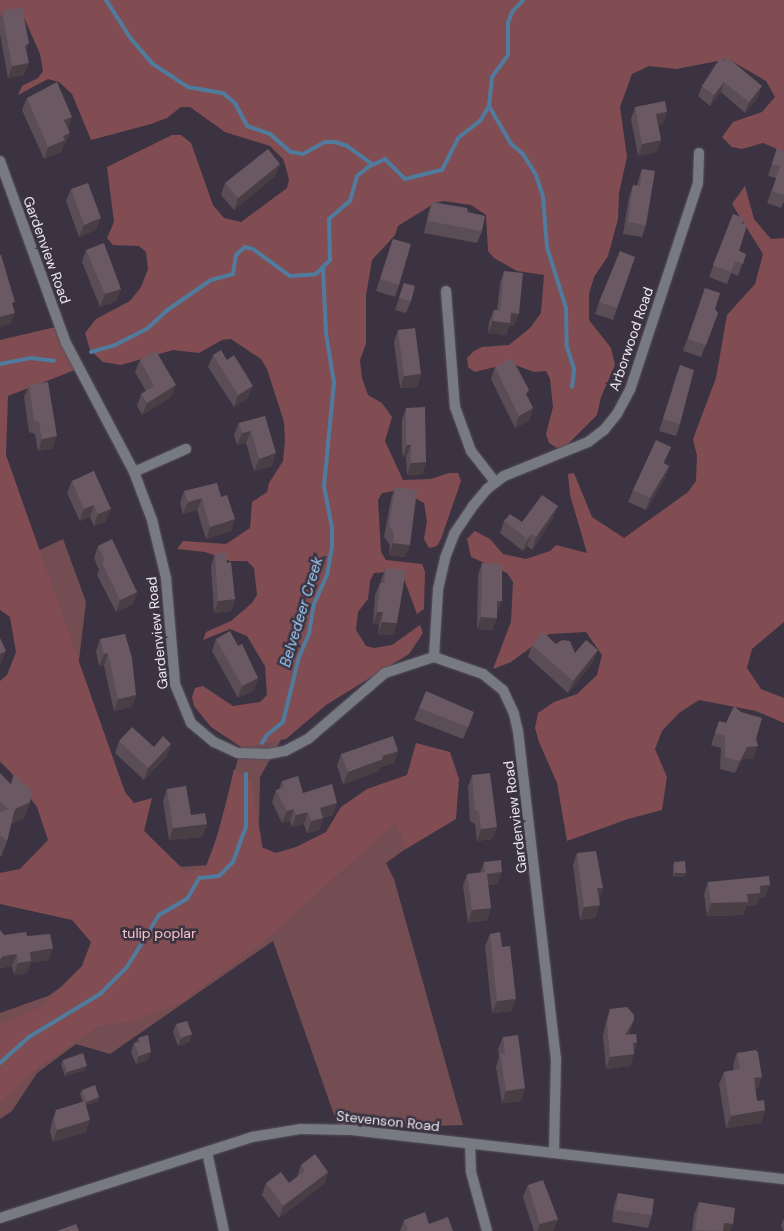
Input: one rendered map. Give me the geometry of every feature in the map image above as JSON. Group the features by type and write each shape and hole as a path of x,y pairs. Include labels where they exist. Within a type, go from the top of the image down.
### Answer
{"street":[{"name":"Arborwood Road","path":"434,657 438,589 454,534 472,507 495,482 588,442 604,430 617,414 630,390 698,184 699,153"},
{"name":"Gardenview Road","path":"0,161 66,342 134,472 152,520 166,578 175,684 191,723 214,742 238,754 269,754 285,751 308,739 385,673 403,664 434,657 468,667 494,681 514,714 556,1058 554,1153"},
{"path":"446,291 455,407 471,451 495,482"},
{"path":"134,472 186,449"},
{"name":"Stevenson Road","path":"0,1218 252,1137 318,1128 784,1179"},
{"path":"470,1144 471,1172 487,1231"},
{"path":"207,1152 224,1231"}],"green space":[{"path":"0,0 784,0 784,152 763,143 742,149 732,147 722,137 733,122 762,112 775,97 766,81 728,59 676,69 649,66 632,74 620,107 627,157 619,193 618,219 608,256 594,277 589,294 589,320 611,348 615,365 601,397 597,415 566,446 557,448 549,443 546,434 553,407 550,379 546,371 534,372 510,363 475,372 468,367 467,358 474,351 482,347 509,345 530,328 541,313 544,275 517,271 494,258 488,251 486,215 471,205 444,201 435,203 398,226 395,235 372,260 366,295 366,344 360,360 362,378 368,395 382,403 392,417 385,441 403,480 431,479 449,473 458,473 461,481 441,539 437,546 429,548 424,539 427,521 424,503 400,490 382,493 378,500 381,552 386,560 422,564 425,572 424,609 417,614 401,571 374,573 370,581 368,599 358,612 356,630 366,646 374,648 392,645 420,625 423,633 409,654 326,705 286,739 241,747 211,727 194,706 192,697 195,688 203,686 233,706 260,702 267,695 265,666 247,636 230,629 203,640 206,632 231,621 252,603 257,595 254,568 247,561 230,561 205,552 177,549 183,541 226,544 250,528 252,502 267,492 269,483 283,461 284,422 267,369 261,359 231,339 222,340 199,353 173,350 121,365 103,362 90,350 85,333 96,319 130,301 141,287 148,269 146,252 139,246 113,245 107,238 114,222 107,167 172,135 181,135 191,143 213,205 224,218 241,222 287,188 289,180 286,168 283,159 270,146 225,132 190,107 181,107 167,118 151,124 91,140 72,94 59,82 48,79 18,95 22,86 38,78 43,71 40,54 22,13 0,16"},
{"path":"745,186 754,219 771,239 784,238 784,622 752,649 747,668 761,689 784,698 784,723 756,711 699,700 679,713 662,731 655,749 667,777 662,810 628,819 567,841 557,783 535,728 538,713 554,702 577,694 597,675 602,655 586,632 549,634 511,662 493,669 511,622 513,582 507,573 471,557 467,539 475,531 490,539 503,554 526,559 550,551 556,545 587,553 570,495 568,474 574,473 592,517 624,538 688,492 696,481 697,456 693,439 716,378 727,315 755,284 763,254 732,204"},
{"name":"tulip poplar","path":"60,326 75,370 8,396 6,455 125,792 134,803 152,798 144,831 185,871 205,869 220,829 234,769 252,782 261,847 276,853 296,847 326,832 341,807 367,789 407,775 416,743 450,752 459,779 456,819 406,849 396,822 264,941 181,1003 132,1021 98,1026 36,1069 0,1102 0,1024 41,1007 82,966 91,942 72,920 0,904 0,873 20,869 48,840 37,807 0,758 0,681 7,675 16,652 10,617 0,610 0,340"},
{"path":"63,539 86,602 75,693 60,741 178,867 209,865 244,737 281,740 260,777 259,825 263,850 282,857 391,800 433,829 386,863 394,879 463,1125 339,1129 273,941 110,1054 76,1044 37,1073 12,1111 0,1119 0,1013 48,996 86,970 101,940 40,800 0,762 0,699 34,673 4,567"}],"building":[{"path":"22,7 29,43 25,46 29,63 12,66 2,11"},
{"path":"727,57 762,86 749,102 724,82 714,95 702,86 720,58 723,61"},
{"path":"57,82 72,117 64,120 70,133 63,136 65,140 48,147 27,98"},
{"path":"665,101 667,112 656,114 661,140 642,144 635,107"},
{"path":"777,148 784,151 784,195 772,191 780,166 772,164"},
{"path":"268,149 280,164 238,198 225,183"},
{"path":"642,169 655,171 646,225 628,222 633,185 640,186"},
{"path":"88,183 101,218 84,225 71,189"},
{"path":"432,202 467,208 468,212 485,216 482,231 428,221"},
{"path":"733,214 744,218 742,223 747,225 739,251 746,254 743,264 735,261 731,272 713,265"},
{"path":"393,239 411,244 399,285 380,279"},
{"path":"104,243 121,289 105,294 86,250"},
{"path":"620,251 635,257 617,308 599,302"},
{"path":"0,255 15,302 12,303 15,313 0,317"},
{"path":"504,271 523,273 519,314 511,313 510,323 493,321 494,310 500,311"},
{"path":"404,283 415,286 411,301 399,298"},
{"path":"705,288 720,293 715,309 718,313 706,345 688,339"},
{"path":"415,328 421,374 404,376 398,330"},
{"path":"221,350 227,360 234,355 253,386 238,395 213,355"},
{"path":"156,351 176,385 147,403 141,394 154,386 140,360"},
{"path":"512,358 529,390 526,394 533,408 519,416 495,367"},
{"path":"680,365 694,370 680,424 663,419"},
{"path":"48,382 57,436 42,439 39,422 34,420 29,385"},
{"path":"425,407 426,462 411,463 411,445 407,445 406,440 406,408"},
{"path":"265,416 276,453 259,459 251,431 242,433 239,423"},
{"path":"656,440 671,447 663,463 669,466 650,498 633,490"},
{"path":"94,471 111,509 98,514 94,505 84,509 72,481"},
{"path":"217,483 221,497 227,495 235,519 210,527 202,498 188,502 184,491"},
{"path":"395,487 417,490 410,545 393,543 394,533 389,525"},
{"path":"542,495 558,506 536,537 531,534 528,539 504,521 510,514 522,522"},
{"path":"112,539 137,592 120,600 102,563 105,561 98,546"},
{"path":"226,552 227,563 231,562 235,599 218,601 215,554"},
{"path":"482,563 502,564 502,601 497,601 497,618 481,617"},
{"path":"386,568 406,570 397,623 382,622 383,612 377,612 380,583 384,583"},
{"path":"230,631 238,646 242,644 258,678 242,686 216,639"},
{"path":"543,632 556,644 562,640 570,641 575,653 586,640 598,650 573,681 532,645"},
{"path":"125,634 132,658 136,695 118,699 108,653 104,654 100,639"},
{"path":"0,638 6,651 0,654"},
{"path":"426,691 474,712 468,727 419,708"},
{"path":"734,706 741,712 762,718 756,739 758,746 747,747 740,761 725,757 725,736 715,733 719,721 726,723"},
{"path":"132,727 154,747 163,736 171,744 148,768 119,741"},
{"path":"393,736 398,751 382,756 383,759 348,772 341,754"},
{"path":"0,773 11,785 14,774 32,791 30,802 15,809 7,841 0,835 0,812 9,809 0,802"},
{"path":"490,773 497,827 481,829 479,812 475,809 472,775"},
{"path":"298,776 303,793 332,784 337,803 320,808 323,818 311,821 308,812 296,815 294,809 287,811 276,790 284,788 282,781"},
{"path":"186,786 191,815 205,813 207,824 173,828 167,789"},
{"path":"596,851 603,888 597,888 600,905 584,907 577,853"},
{"path":"501,860 502,872 487,874 491,908 472,910 467,874 485,872 484,862"},
{"path":"685,861 686,873 675,873 674,862"},
{"path":"769,876 770,885 760,886 760,893 747,894 748,902 711,903 708,882"},
{"path":"0,930 4,935 26,932 27,936 50,934 53,948 30,952 31,961 18,963 17,954 3,956 0,959"},
{"path":"500,932 502,947 510,946 516,999 497,1001 490,934"},
{"path":"627,1007 634,1015 634,1020 625,1035 636,1034 637,1042 633,1043 634,1054 610,1057 607,1024 610,1009"},
{"path":"187,1021 192,1034 181,1038 176,1024"},
{"path":"148,1035 151,1052 139,1056 134,1043 140,1042 138,1038"},
{"path":"518,1035 525,1088 506,1091 500,1054 505,1054 503,1037"},
{"path":"756,1050 762,1077 754,1078 757,1101 764,1100 765,1110 731,1116 724,1072 740,1069 737,1053"},
{"path":"83,1053 87,1066 67,1072 63,1060"},
{"path":"95,1085 99,1097 86,1102 82,1090"},
{"path":"85,1101 90,1120 57,1130 54,1119 56,1110"},
{"path":"315,1154 328,1172 283,1206 266,1183 281,1172 289,1183 305,1171 301,1165"},
{"path":"543,1180 558,1219 540,1224 528,1185"},
{"path":"618,1193 654,1199 652,1215 616,1210"},
{"path":"699,1202 735,1208 733,1224 724,1223 723,1231 695,1230"},
{"path":"425,1212 429,1224 448,1217 453,1231 404,1231 408,1230 404,1220"},
{"path":"76,1224 79,1231 57,1231"}],"waterway":[{"path":"106,0 131,39 153,64 188,87 223,93 235,103 247,126 270,134 291,152 303,154 325,142 335,142 347,146 372,164"},
{"path":"91,352 115,345 148,328 166,311 211,280 233,274 236,255 245,247 253,249 290,276 316,274 330,260 329,219 350,201 357,176 368,167 385,159 405,179 442,170 458,138 480,121 489,106 492,77 508,55 508,23 512,12 523,0"},
{"path":"489,106 511,144 523,154 536,175 543,197 547,247 566,308 567,347 574,369 572,387"},
{"name":"Belvedeer Creek","path":"262,743 267,735 283,722 299,657 309,634 314,604 327,575 332,547 332,528 324,486 334,383 326,333 323,268"},
{"path":"0,364 31,358 54,361"},
{"name":"Belvedeer Creek","path":"0,1063 29,1037 100,994 127,967 159,915 187,899 199,878 219,876 233,862 246,827 246,774"}]}
